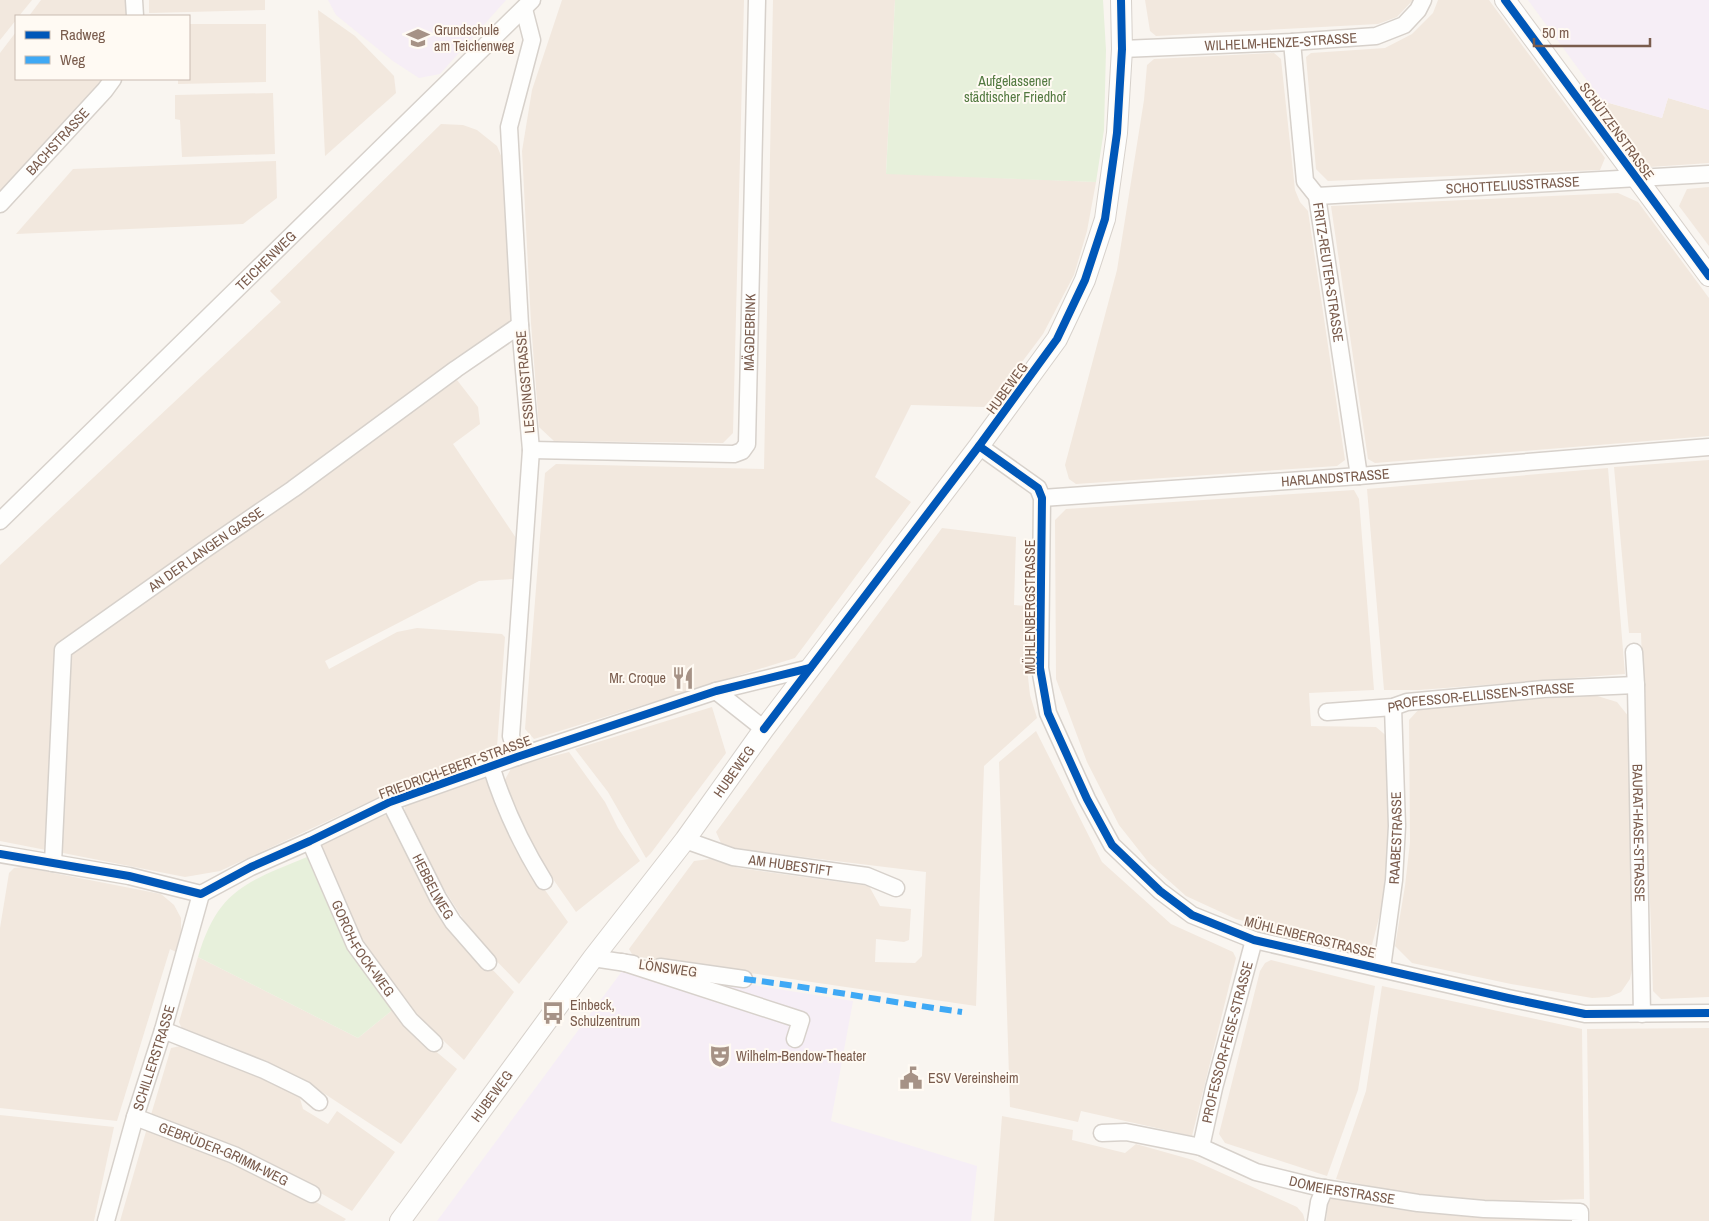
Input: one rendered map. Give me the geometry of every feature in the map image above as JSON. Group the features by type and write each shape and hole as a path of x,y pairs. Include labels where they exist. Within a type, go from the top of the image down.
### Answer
{"street":[{"path":"134,0 135,15"},
{"name":"MÄGDEBRINK","path":"531,450 734,454 742,451 746,444 758,0"},
{"name":"HUBEWEG","path":"400,1221 593,958 685,840 759,725 810,668 980,446 1057,339 1085,280 1105,218 1117,133 1122,49 1120,0"},
{"name":"WILHELM-HENZE-STRASSE","path":"1122,49 1292,42 1376,36 1404,25 1418,10 1424,0"},
{"name":"SCHÜTZENSTRASSE","path":"1505,0 1709,276"},
{"name":"LESSINGSTRASSE","path":"517,757 511,736 531,450 520,326 509,126 532,40 528,5"},
{"name":"TEICHENWEG","path":"0,521 528,5"},
{"name":"FRITZ-REUTER-STRASSE","path":"1292,42 1305,181 1318,196 1359,476"},
{"name":"BACHSTRASSE","path":"0,204 112,80"},
{"name":"SCHOTTELIUSSTRASSE","path":"1318,196 1709,174"},
{"name":"AN DER LANGEN GASSE","path":"53,863 63,650 293,489 456,369 520,326"},
{"path":"980,446 1038,488 1042,498"},
{"name":"HARLANDSTRASSE","path":"1042,498 1359,476 1709,447"},
{"name":"MÜHLENBERGSTRASSE","path":"1042,498 1040,668 1051,722 1087,800 1112,845 1160,891 1192,915 1254,940 1585,1014 1709,1013"},
{"name":"BAURAT-HASE-STRASSE","path":"1634,652 1642,1014"},
{"name":"FRIEDRICH-EBERT-STRASSE","path":"201,894 251,867 390,802 490,766 716,691 810,668"},
{"name":"PROFESSOR-ELLISSEN-STRASSE","path":"1327,712 1394,707 1407,702 1544,689 1636,685"},
{"path":"716,691 759,725"},
{"name":"RAABESTRASSE","path":"1382,968 1394,880 1397,826 1394,707"},
{"path":"490,766 502,802 529,857 544,881"},
{"name":"HEBBELWEG","path":"390,802 438,898 454,922 488,962"},
{"name":"AM HUBESTIFT","path":"685,840 733,857 867,876 896,888"},
{"name":"GORCH-FOCK-WEG","path":"310,841 355,945 410,1020 434,1043"},
{"path":"0,854 129,876 201,894"},
{"name":"SCHILLERSTRASSE","path":"106,1221 201,894"},
{"name":"PROFESSOR-FEISE-STRASSE","path":"1201,1147 1214,1088 1254,940"},
{"name":"LÖNSWEG","path":"593,958 744,979"},
{"path":"622,962 801,1020 795,1039"},
{"path":"708,991 714,975"},
{"path":"163,1030 264,1070 305,1090 318,1102"},
{"name":"GEBRÜDER-GRIMM-WEG","path":"135,1117 234,1155 312,1194"},
{"name":"DOMEIERSTRASSE","path":"1102,1134 1126,1132 1201,1147 1256,1172 1325,1188 1418,1203 1484,1209 1580,1212 1580,1221"},
{"path":"1316,1221 1319,1202 1325,1188"}],"shaded area":[{"path":"0,0 32,0 20,15 15,15 15,21 0,40"},
{"path":"41,0 126,0 128,15 30,15"},
{"path":"149,0 265,0 265,10 149,13"},
{"name":"Grundschule am Teichenweg","path":"328,0 506,0 440,74 419,78 393,61 336,15"},
{"path":"562,0 744,0 733,433 723,443 554,441 539,427 531,323 522,151 532,90"},
{"path":"773,0 895,0 886,173 1096,182 1087,231 1074,275 1043,334 1007,382 984,407 911,405 875,477 911,502 795,658 534,739 525,729 545,473 556,464 764,469"},
{"path":"1145,0 1413,0 1397,17 1378,24 1156,36 1150,31"},
{"path":"1438,0 1489,0 1605,158 1600,170 1328,181 1316,169 1306,57 1311,53 1385,48 1412,34 1433,13"},
{"path":"1528,0 1709,0 1709,110 1668,98 1662,118 1602,101"},
{"path":"318,10 355,36 394,76 396,93 325,156"},
{"path":"190,24 266,24 266,82 178,84 178,80 190,80"},
{"path":"15,33 15,80 103,80 0,194 0,53"},
{"path":"1274,53 1281,59 1295,190 1300,202 1308,211 1345,460 1337,466 1076,484 1069,479 1065,465 1117,270 1144,100 1147,65 1154,59"},
{"path":"273,93 275,154 182,157 180,120 175,119 175,95"},
{"path":"1668,98 1709,110 1709,163 1650,167 1602,101 1662,118"},
{"path":"441,124 463,125 477,130 497,146 505,165 511,321 504,329 62,645 51,851 0,841 0,565 281,302 270,291"},
{"path":"276,161 277,198 243,224 16,234 73,169"},
{"path":"1709,187 1709,246 1679,206 1687,189"},
{"path":"1618,193 1638,202 1709,298 1709,436 1375,463 1368,459 1331,206"},
{"path":"457,380 478,407 480,424 453,444 516,538 513,579 479,581 325,661 329,669 397,632 417,628 502,634 505,637 497,747 492,753 429,774 220,871 185,877 58,852 69,656"},
{"path":"1709,460 1709,997 1661,999 1653,991 1641,633 1629,633 1614,467"},
{"path":"1608,468 1625,674 1419,690 1384,690 1367,489"},
{"path":"1354,490 1359,499 1374,690 1309,693 1311,726 1376,727 1389,738 1390,830 1382,906 1372,945 1360,948 1236,919 1186,896 1149,863 1119,825 1087,762 1056,679 1055,520 1066,509"},
{"path":"942,528 1016,537 1014,605 1028,606 1027,668 1030,695 1037,718 984,766 976,1006 633,956 629,949 694,861 710,859 739,868 869,886 880,906 911,909 909,940 904,942 876,939 875,962 915,963 922,956 926,872 730,848 721,843 716,832"},
{"path":"1594,695 1617,702 1629,717 1633,965 1630,979 1621,992 1609,997 1592,998 1511,984 1412,963 1395,946 1410,842 1409,720 1420,708"},
{"path":"712,707 726,753 646,858 608,792 575,749"},
{"path":"1036,731 1102,862 1171,924 1233,952 1236,958 1192,1136 1081,1111 1078,1122 1010,1107 999,762"},
{"path":"569,752 605,802 618,828 640,861 576,912 532,849 503,783 512,767"},
{"path":"483,778 489,781 519,854 568,922 519,984 477,941 428,864 404,813 405,806"},
{"path":"385,815 394,820 453,929 514,992 464,1060 413,1012 360,941 320,852 321,844"},
{"path":"23,867 161,894 174,905 181,918 181,937 176,952 170,949 117,1121 0,1108 0,928 9,873 14,868"},
{"path":"198,957 358,1038 395,1008 433,1049 457,1069 401,1144 299,1077 230,1046 182,1029 179,1022"},
{"path":"631,959 742,974 741,983 853,1001 831,1121 977,1166 971,1221 437,1221"},
{"path":"1271,960 1375,986 1358,1090 1327,1176 1225,1143 1219,1134 1260,971 1265,963"},
{"path":"1382,986 1582,1029 1584,1199 1490,1202 1396,1192 1336,1179 1366,1091"},
{"path":"1709,1028 1709,1221 1590,1221 1587,1029"},
{"path":"185,1045 298,1091 303,1109 328,1124 337,1111 395,1152 352,1211 256,1156 150,1118 171,1048"},
{"path":"0,1115 114,1127 94,1221 0,1221"},
{"path":"1002,1116 1073,1130 1072,1140 1125,1153 1136,1144 1193,1160 1297,1207 1303,1214 1305,1221 994,1221"},
{"path":"147,1128 216,1152 293,1189 346,1219 344,1221 120,1221"},
{"path":"1333,1198 1399,1210 1562,1218 1566,1221 1326,1221 1328,1201"}],"green space":[{"name":"Aufgelassener städtischer Friedhof","path":"895,0 1103,0 1106,50 1104,130 1096,182 886,174"},
{"path":"307,857 345,944 395,1008 358,1038 198,957 206,934 225,902 251,882"}],"marked path":[{"path":"744,979 962,1012"}],"cycle path":[{"path":"764,729 979,446 1057,339 1085,280 1105,219 1117,133 1122,49 1121,0"},
{"path":"1505,0 1709,276"},
{"path":"979,446 1038,488 1042,498 1040,668 1048,713 1087,799 1112,845 1160,891 1192,915 1254,940 1508,998 1585,1014 1709,1013"},
{"path":"0,854 129,876 201,894 251,867 390,802 517,757 716,691 810,668"}],"place":[{"name":"Grundschule am Teichenweg","path":"418,38"},
{"name":"Mr. Croque","path":"683,678"},
{"name":"Einbeck, Schulzentrum","path":"553,1013"},
{"name":"Wilhelm-Bendow-Theater","path":"720,1056"},
{"name":"ESV Vereinsheim","path":"911,1078"}]}
